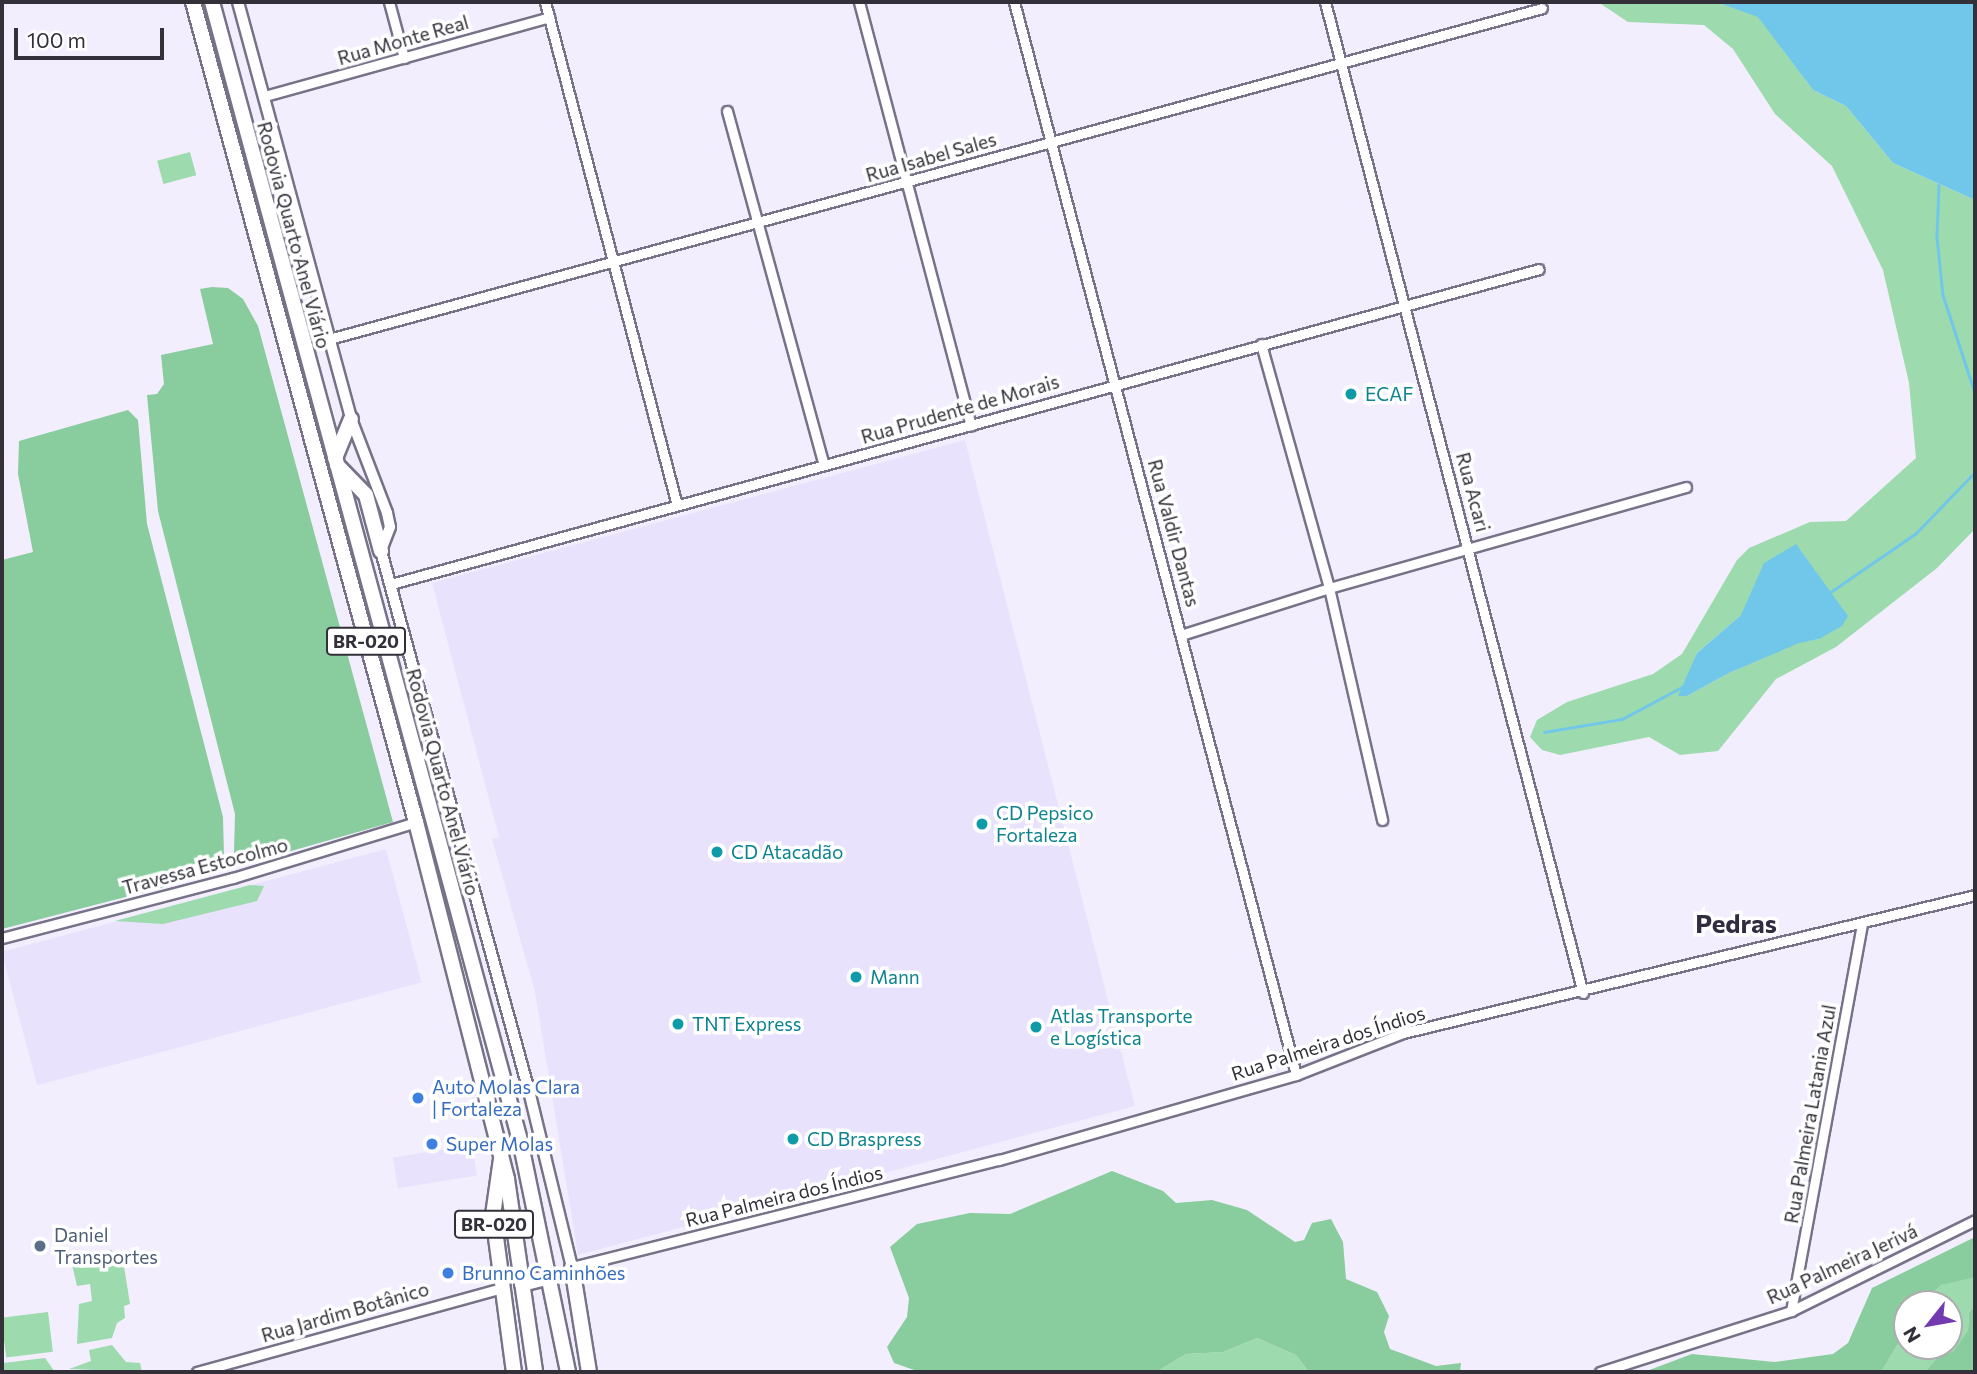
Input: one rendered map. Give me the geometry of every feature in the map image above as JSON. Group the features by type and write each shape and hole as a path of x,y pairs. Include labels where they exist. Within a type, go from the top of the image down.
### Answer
{"main road":[{"name":"Rodovia Quarto Anel Viário","path":"193,2 416,822 501,1159 535,1372"},
{"name":"Rodovia Quarto Anel Viário","path":"212,2 520,1140 568,1372"},
{"path":"351,419 336,461 366,495 381,551"},
{"name":"BR-020","path":"501,1159 493,1215 513,1372"},
{"path":"572,1267 589,1372"},
{"path":"522,1284 550,1277"}],"street":[{"path":"238,2 351,419 387,513 388,539 381,551 572,1267"},
{"path":"389,2 404,58"},
{"path":"545,2 677,505"},
{"path":"859,2 971,425"},
{"name":"Rua Valdir Dantas","path":"1014,2 1184,634 1296,1075"},
{"name":"Rua Acari","path":"1325,2 1470,550 1583,993"},
{"name":"Rua Isabel Sales","path":"328,339 1542,8"},
{"name":"Rua Monte Real","path":"265,96 549,17"},
{"path":"727,111 824,466"},
{"name":"Rua Prudente de Morais","path":"391,584 824,466 1115,383 1539,269"},
{"path":"1261,344 1329,588 1382,820"},
{"path":"1184,634 1329,588 1686,487"},
{"name":"Travessa Estocolmo","path":"2,938 233,878 416,822"},
{"name":"Rua Palmeira dos Índios","path":"572,1267 999,1160 1296,1075 1404,1034 1583,993 1975,894"},
{"name":"Rua Palmeira Latania Azul","path":"1791,1311 1862,923"},
{"name":"Rua Palmeira Jerivá","path":"1600,1372 1791,1311 1975,1220"},
{"name":"Rua Jardim Botânico","path":"197,1372 503,1288"}],"shaded area":[{"path":"965,440 1135,1106 578,1255 535,992 492,839 499,837 432,583"},
{"path":"386,849 422,982 37,1085 2,952"},
{"path":"472,1145 477,1176 398,1188 393,1158"}],"green space":[{"path":"1598,2 1716,2 1758,16 1813,90 1846,106 1893,163 1975,200 1975,529 1937,568 1836,647 1776,679 1718,751 1680,755 1649,737 1560,755 1542,750 1530,737 1537,720 1567,702 1653,674 1682,654 1737,560 1749,548 1810,522 1846,521 1916,458 1909,383 1883,270 1832,166 1775,114 1733,49 1704,25 1628,22","holes":["1741,615 1819,639 1799,642 1729,673 1687,696 1697,653"]},
{"path":"190,152 196,175 163,184 157,161"},
{"path":"228,288 243,299 258,326 393,822 249,863 237,859 234,852 235,814 158,511 147,395 157,394 164,384 161,355 213,344 200,289"},
{"path":"128,410 138,420 147,524 223,817 224,857 217,868 164,887 2,929 2,560 33,552 18,474 19,441"},
{"path":"250,885 264,886 257,901 163,924 115,921"},
{"path":"1112,1171 1163,1191 1176,1203 1212,1200 1247,1210 1295,1242 1304,1240 1312,1223 1331,1219 1343,1242 1346,1279 1377,1292 1389,1316 1384,1332 1390,1349 1436,1366 1461,1363 1460,1372 1309,1372 1296,1355 1257,1338 1223,1352 1186,1354 1156,1372 920,1372 894,1363 887,1347 907,1317 909,1298 890,1247 917,1224 970,1213 1010,1214"},
{"path":"1975,1237 1975,1277 1941,1285 1936,1290 1893,1290 1893,1352 1881,1372 1644,1372 1692,1354 1775,1362 1833,1354 1848,1343 1872,1288"},
{"path":"112,1250 114,1261 123,1260 130,1304 124,1306 125,1318 117,1323 112,1338 77,1344 79,1304 92,1301 90,1284 77,1286 71,1260"},
{"path":"1967,1276 1975,1277 1975,1306 1969,1312 1968,1330 1963,1338 1963,1290 1936,1290 1941,1285"},
{"path":"1975,1306 1975,1372 1925,1372 1935,1360 1963,1360 1963,1338 1968,1330 1969,1312"},
{"path":"48,1312 53,1352 6,1357 2,1318"},
{"path":"1257,1338 1296,1355 1309,1372 1156,1372 1186,1354 1223,1352"},
{"path":"112,1345 126,1362 140,1363 142,1372 69,1369 91,1361 89,1350"},
{"path":"1893,1352 1893,1360 1935,1360 1925,1372 1881,1372"},
{"path":"45,1358 55,1372 4,1372 3,1363"}],"water":[{"path":"1716,2 1975,2 1975,200 1893,163 1846,106 1813,90 1758,17"},
{"path":"1796,544 1848,616 1842,626 1819,639 1799,643 1729,673 1687,696 1678,696 1697,653 1741,615 1764,563"}],"waterway":[{"path":"1939,185 1937,237 1943,295 1975,393"},
{"path":"1829,593 1915,534 1975,472"},
{"path":"1544,732 1622,719 1682,687"}],"place":[{"name":"ECAF","path":"1351,394"},
{"name":"CD Pepsico Fortaleza","path":"982,824"},
{"name":"CD Atacadão","path":"717,852"},
{"name":"Mann","path":"856,977"},
{"name":"TNT Express","path":"678,1024"},
{"name":"Atlas Transporte e Logística","path":"1036,1027"},
{"name":"Auto Molas Clara | Fortaleza","path":"418,1098"},
{"name":"CD Braspress","path":"793,1139"},
{"name":"Super Molas","path":"432,1144"},
{"name":"Daniel Transportes","path":"40,1246"},
{"name":"Brunno Caminhões","path":"448,1273"}],"district":[{"name":"Pedras","path":"1736,923"}]}
